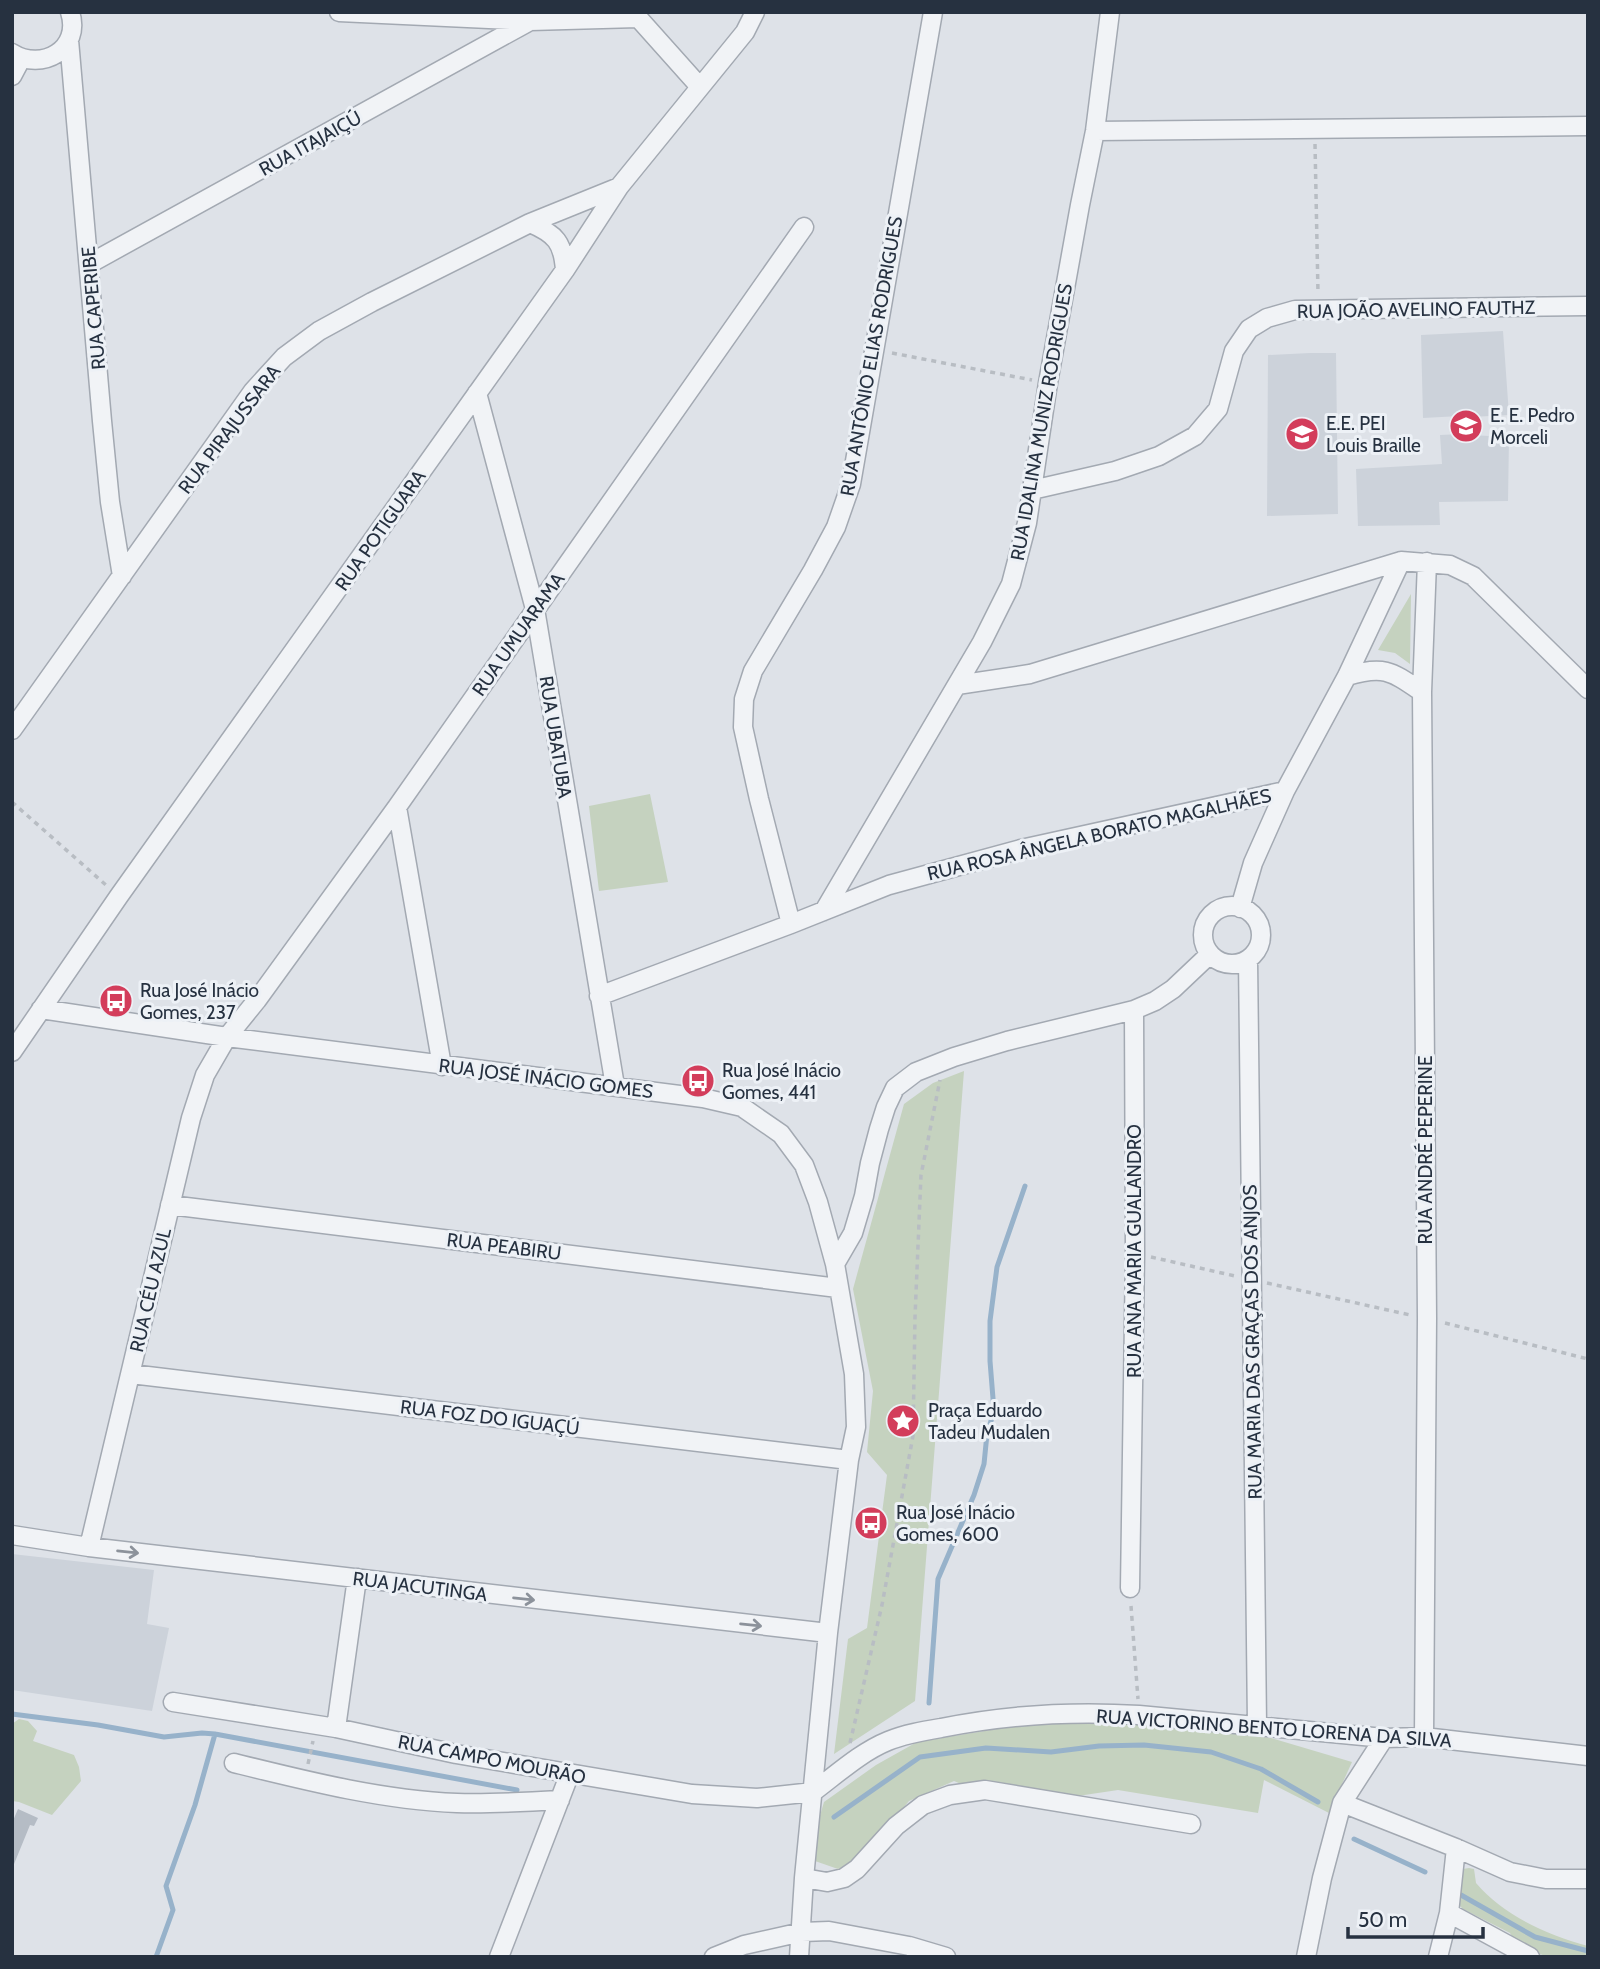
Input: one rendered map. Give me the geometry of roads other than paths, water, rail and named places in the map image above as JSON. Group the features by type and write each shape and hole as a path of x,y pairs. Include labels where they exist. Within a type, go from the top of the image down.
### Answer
{"street":[{"name":"RUA CAPERIBE","path":"70,12 72,29 68,40 108,475 122,576"},
{"path":"339,12 530,21 635,15 700,87"},
{"name":"RUA POTIGUARA","path":"13,1054 120,896 565,270 619,187 745,32 755,12"},
{"name":"RUA ANTÔNIO ELIAS RODRIGUES","path":"792,924 756,787 743,726 744,699 753,671 836,527 851,484 933,12"},
{"name":"RUA IDALINA MUNIZ RODRIGUES","path":"824,911 982,642 1011,584 1027,523 1048,383 1095,131 1110,12"},
{"name":"RUA ITAJAIÇÚ","path":"89,264 530,21"},
{"path":"12,76 17,56 32,61 43,60 54,56 68,40"},
{"path":"1095,131 1588,126"},
{"name":"RUA PIRAJUSSARA","path":"12,730 253,391 284,357 320,331 372,302 530,223 619,187"},
{"path":"530,223 553,236 561,246 565,270"},
{"name":"RUA UMUARAMA","path":"227,1037 257,1000 397,807 804,227"},
{"name":"RUA JOÃO AVELINO FAUTHZ","path":"1032,490 1115,471 1159,456 1195,436 1218,409 1234,351 1249,329 1267,318 1296,310 1318,309 1588,306"},
{"name":"RUA UBATUBA","path":"477,394 535,609 615,1086"},
{"path":"1240,908 1253,863 1285,791 1347,676 1401,561"},
{"path":"957,685 1030,674 1401,561 1451,565 1473,576 1588,689"},
{"name":"RUA ANDRÉ PEPERINE","path":"1424,1737 1427,1318 1422,692 1427,562"},
{"path":"1347,676 1378,669 1395,674 1422,692"},
{"name":"RUA ROSA ÂNGELA BORATO MAGALHÃES","path":"599,996 889,885 1021,849 1285,791"},
{"path":"397,807 442,1066"},
{"path":"1222,908 1240,908 1255,918 1261,935 1259,944 1248,959 1232,964 1224,963 1209,954 1203,937 1204,928 1208,920 1222,908"},
{"path":"835,1264 853,1233 879,1129 895,1088 916,1072 944,1061 1007,1041 1133,1010 1155,1001 1173,989 1209,954"},
{"name":"RUA MARIA DAS GRAÇAS DOS ANJOS","path":"1248,959 1257,1726"},
{"name":"RUA JOSÉ INÁCIO GOMES","path":"41,1009 442,1066 703,1098 742,1107 780,1134 804,1165 818,1202 835,1264 854,1374 856,1427 849,1460 828,1633 799,1957"},
{"name":"RUA ANA MARIA GUALANDRO","path":"1130,1588 1135,1254 1133,1010"},
{"name":"RUA CÉU AZUL","path":"89,1547 191,1118 205,1075 227,1037"},
{"name":"RUA PEABIRU","path":"170,1205 838,1288"},
{"name":"RUA FOZ DO IGUAÇÚ","path":"131,1374 849,1460"},
{"name":"RUA JACUTINGA","path":"12,1535 89,1547 828,1633"},
{"path":"336,1728 357,1578"},
{"name":"RUA CAMPO MOURÃO","path":"173,1702 336,1728 456,1754 692,1794 757,1798 813,1792"},
{"name":"RUA VICTORINO BENTO LORENA DA SILVA","path":"813,1792 863,1755 888,1741 911,1733 980,1720 1028,1716 1114,1714 1384,1738 1424,1737 1586,1756"},
{"path":"1306,1957 1322,1878 1342,1803 1384,1738"},
{"path":"234,1763 310,1782 457,1803 560,1800"},
{"path":"499,1957 570,1773"},
{"path":"804,1878 827,1882 844,1878 858,1869 896,1826 923,1805 950,1795 985,1790 1191,1824"},
{"path":"1342,1803 1510,1872 1546,1879 1588,1879"},
{"path":"1438,1957 1449,1913 1457,1848"},
{"path":"1449,1913 1530,1957"},
{"path":"714,1957 744,1945 802,1932 829,1931 909,1946 946,1957"}],"waterway":[{"path":"929,1703 938,1579 974,1495 984,1464 987,1434 994,1411 990,1321 997,1267 1025,1186"},
{"path":"12,1714 164,1737 215,1734 517,1790"},
{"path":"156,1957 173,1910 166,1886 195,1805 215,1734"},
{"path":"834,1817 920,1757 986,1748 1051,1752 1099,1746 1144,1745 1211,1752 1261,1769 1318,1802"},
{"path":"1354,1839 1425,1872"},
{"path":"1461,1895 1535,1937 1588,1951"}],"place":[{"name":"E. E. Pedro Morceli","path":"1466,426"},
{"name":"E.E. PEI Louis Braille","path":"1302,434"},
{"name":"Rua José Inácio Gomes, 237","path":"116,1001"},
{"name":"Rua José Inácio Gomes, 441","path":"698,1081"},
{"name":"Praça Eduardo Tadeu Mudalen","path":"903,1421"},
{"name":"Rua José Inácio Gomes, 600","path":"871,1523"}]}
